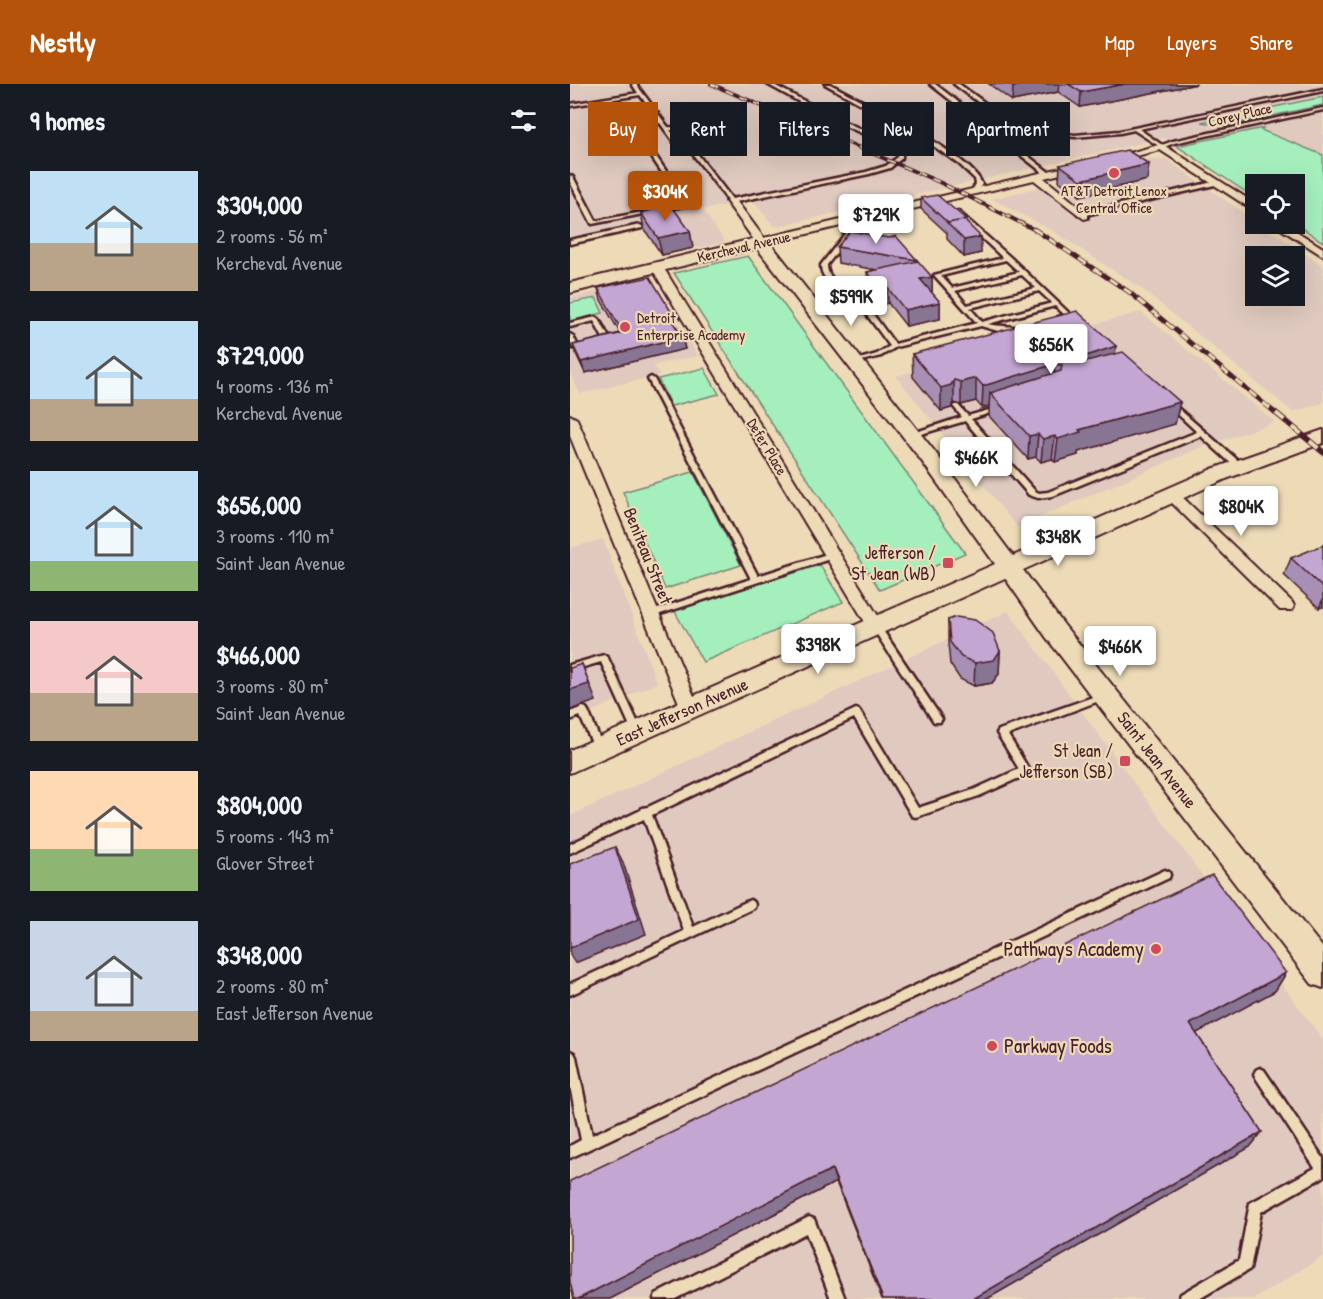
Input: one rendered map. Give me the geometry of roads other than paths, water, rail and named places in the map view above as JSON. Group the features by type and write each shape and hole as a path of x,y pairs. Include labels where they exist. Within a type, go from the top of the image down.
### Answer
{"street":[{"name":"Kercheval Avenue","path":"570,288 1162,147"},
{"path":"1162,147 1245,201"},
{"path":"1036,177 1083,215"},
{"name":"Saint Jean Avenue","path":"731,201 912,435 1107,696 1323,973"},
{"path":"1294,234 1323,253"},
{"name":"Defer Place","path":"657,267 877,628"},
{"name":"Beniteau Street","path":"570,419 690,708"},
{"name":"East Jefferson Avenue","path":"570,762 877,628 1008,566 1239,466 1323,436"},
{"path":"1172,495 1286,606"}],"lane":[{"path":"633,84 670,132"},
{"path":"697,156 731,201 867,173 888,167 900,158 900,152 891,144 836,120 769,84"},
{"path":"827,84 924,137 973,173 978,181 975,192"},
{"path":"932,84 1048,174"},
{"path":"956,84 998,116 1029,130 1085,136 1135,129 1323,90"},
{"path":"570,105 641,94"},
{"name":"Corey Place","path":"1162,147 1173,142 1323,109"},
{"path":"570,177 594,223 686,205 633,126 662,121"},
{"path":"1135,129 1162,147"},
{"path":"1083,215 1217,183"},
{"path":"942,200 1076,322"},
{"path":"843,223 851,230 824,265 824,273 831,281 853,295 894,346"},
{"path":"570,242 640,227"},
{"path":"1008,258 937,275 981,324 998,329 1024,327"},
{"path":"951,290 1024,273"},
{"path":"967,307 1041,289"},
{"path":"855,362 879,355 894,346 1057,304"},
{"path":"1047,321 1069,316"},
{"path":"570,325 596,319 608,341 597,343"},
{"path":"570,336 573,349 586,346"},
{"path":"651,379 756,580"},
{"path":"1163,398 1190,421 1200,434 1239,466"},
{"path":"912,435 1011,404"},
{"path":"956,406 1032,493 1038,496 1050,494 1200,434"},
{"path":"651,614 833,555"},
{"path":"877,628 938,719"},
{"path":"570,668 604,658 637,732"},
{"path":"570,849 856,713 916,813 976,793 1025,771 1002,733 1107,696"},
{"path":"570,716 583,711 599,750"},
{"path":"646,811 690,933"},
{"path":"570,1152 1165,875"},
{"path":"570,990 750,905"},
{"path":"570,1057 588,1144"},
{"path":"1186,1299 1245,1264 1255,1208 1323,1170 1260,1074"},
{"path":"661,1299 809,1224 838,1299"}],"railway":[{"path":"711,84 939,182 1037,231"},
{"path":"1034,229 1129,292 1278,415"},
{"path":"1276,413 1323,452"}],"place":[{"name":"AT&T Detroit Lenox Central Office","path":"1114,173"},
{"name":"Detroit Enterprise Academy","path":"625,327"},
{"name":"Jefferson / St Jean (WB)","path":"948,563"},
{"name":"St Jean / Jefferson (SB)","path":"1125,761"},
{"name":"Pathways Academy","path":"1156,949"},
{"name":"Parkway Foods","path":"992,1046"}]}
